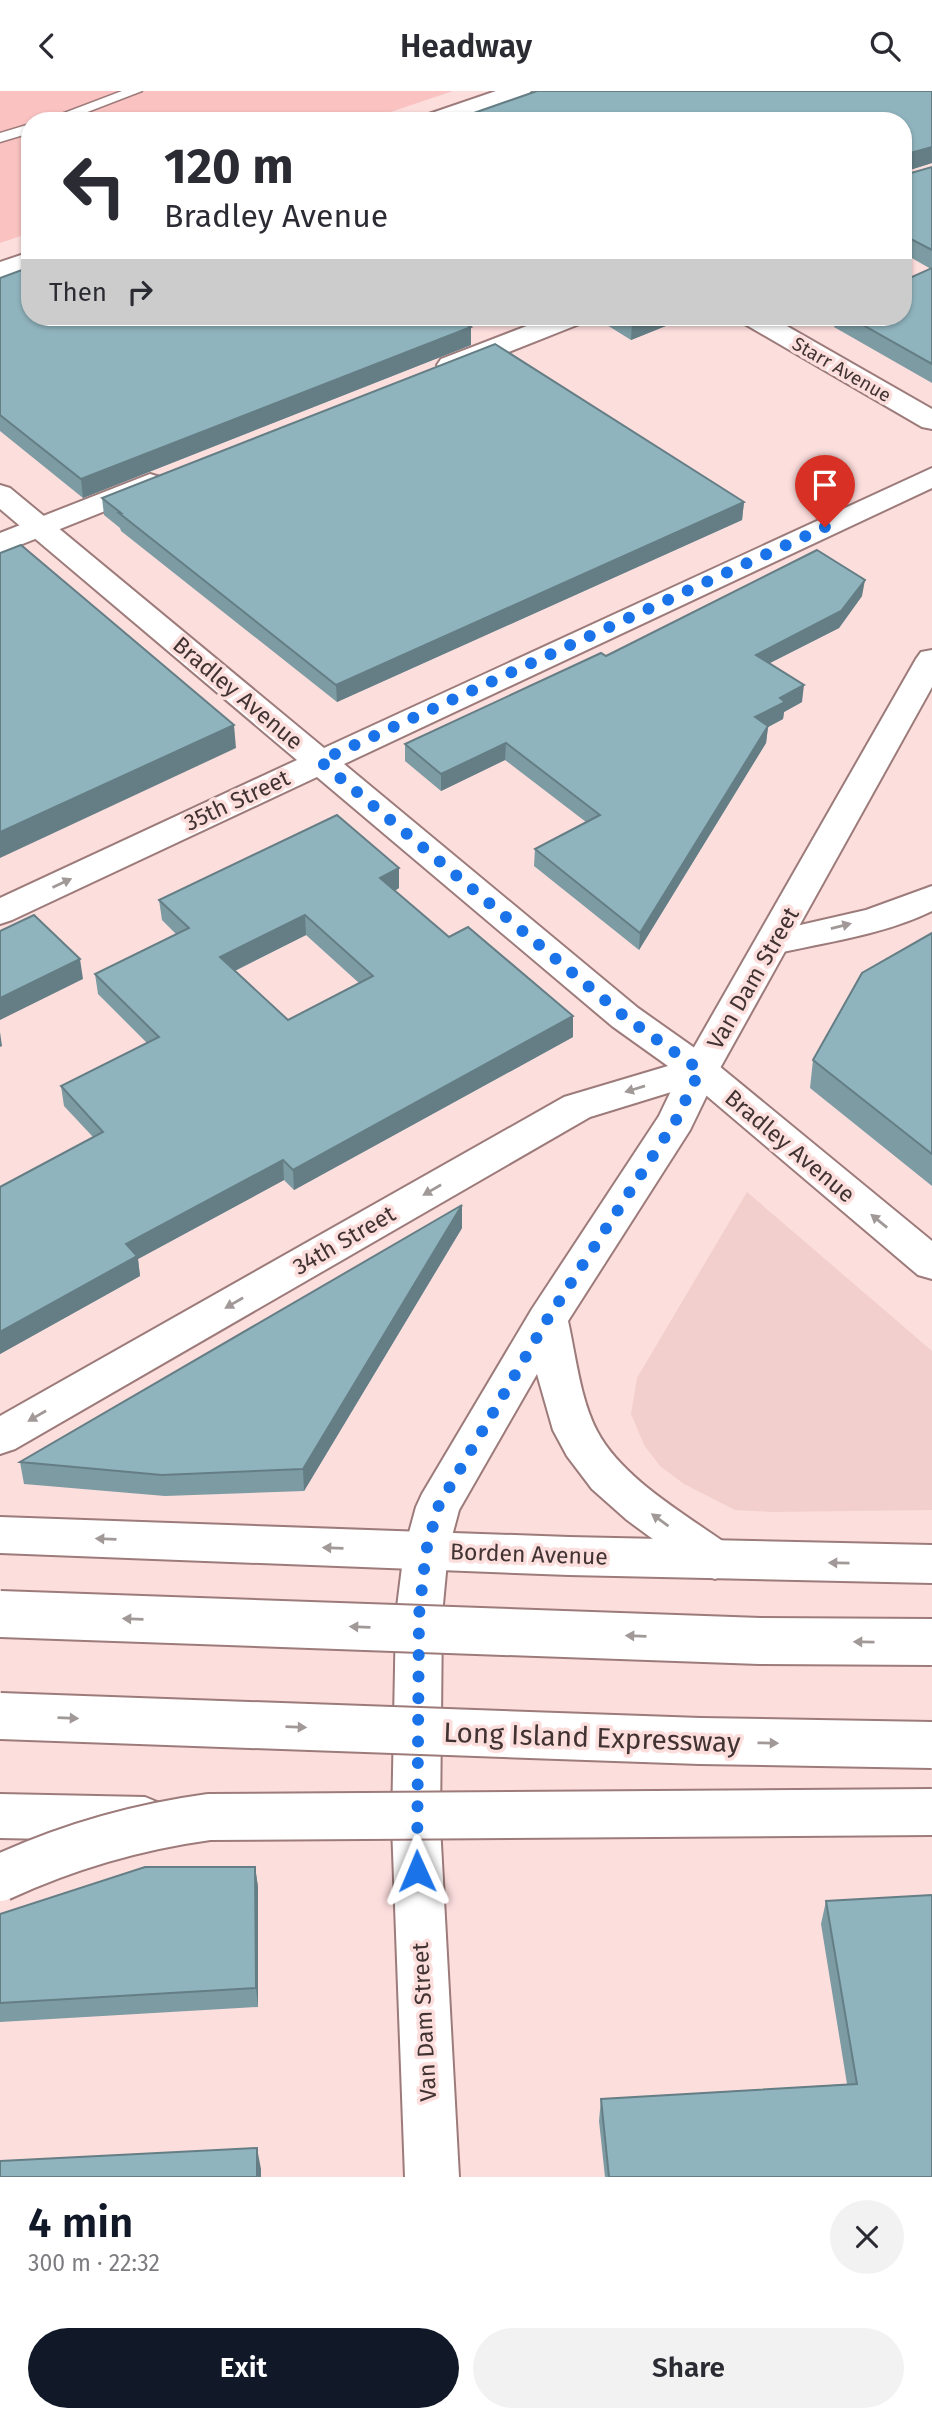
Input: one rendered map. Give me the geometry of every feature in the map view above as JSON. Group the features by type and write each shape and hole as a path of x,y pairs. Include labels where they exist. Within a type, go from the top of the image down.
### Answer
{"main road":[{"path":"457,112 519,91"},
{"path":"0,271 21,263"},
{"path":"426,375 550,326"},
{"name":"Starr Avenue","path":"768,326 932,421"},
{"path":"0,544 169,475"},
{"name":"35th Street","path":"0,912 932,477"},
{"name":"Bradley Avenue","path":"0,494 625,1017 700,1070 932,1264"},
{"name":"Van Dam Street","path":"432,2177 416,1825 419,1615 426,1551 438,1507 547,1320 676,1120 700,1070 932,659"},
{"path":"774,942 900,911 932,897"},
{"name":"34th Street","path":"0,1437 577,1107 700,1070"},
{"path":"547,1320 567,1406 583,1445 600,1467 649,1512 715,1560"},
{"name":"Borden Avenue","path":"0,1535 715,1560 932,1564"},
{"path":"0,1614 760,1641 932,1642"},
{"name":"Long Island Expressway","path":"0,1716 700,1741 932,1745"},
{"path":"0,1878 36,1860 85,1842 166,1822 209,1817 932,1812"},
{"path":"0,1816 735,1831 932,1830"}],"lane":[{"path":"76,112 135,91"},
{"path":"0,138 21,131"}],"shaded area":[{"path":"0,91 453,91 391,112 21,112 21,236 0,243"},
{"path":"747,1192 932,1351 932,1510 735,1510 684,1484 660,1466 644,1445 631,1414 637,1378"}],"building":[{"path":"537,91 932,91 932,147 912,153 912,112 477,112"},
{"path":"932,167 932,250 912,240 912,173"},
{"path":"932,268 932,364 865,326 912,326 912,277"},
{"path":"21,270 21,326 471,327 81,479 0,415 0,278"},
{"path":"495,344 744,502 336,685 102,498"},
{"path":"21,545 234,725 0,832 0,553"},
{"path":"817,550 865,580 841,611 756,655 804,685 780,698 785,702 755,717 768,726 640,933 535,849 600,815 506,743 441,774 405,744 601,653 606,656"},
{"path":"337,815 399,868 380,878 449,937 468,927 573,1016 293,1170 283,1160 126,1244 137,1256 0,1332 0,1187 103,1132 61,1086 159,1037 95,974 189,928 159,900","holes":["305,915 373,976 288,1020 220,957"]},
{"path":"34,915 80,959 0,998 0,931"},
{"path":"932,933 932,1154 813,1060 862,973"},
{"path":"462,1205 303,1469 162,1475 20,1462"},
{"path":"145,1867 255,1867 256,1988 0,2003 0,1914"},
{"path":"932,1895 932,2177 609,2177 601,2099 857,2084 826,1901"},
{"path":"257,2148 257,2177 0,2177 0,2161"}],"route":[{"path":"417,1871 419,1615 426,1551 438,1507 547,1320 676,1120 700,1070 625,1017 320,761 825,527"}]}
